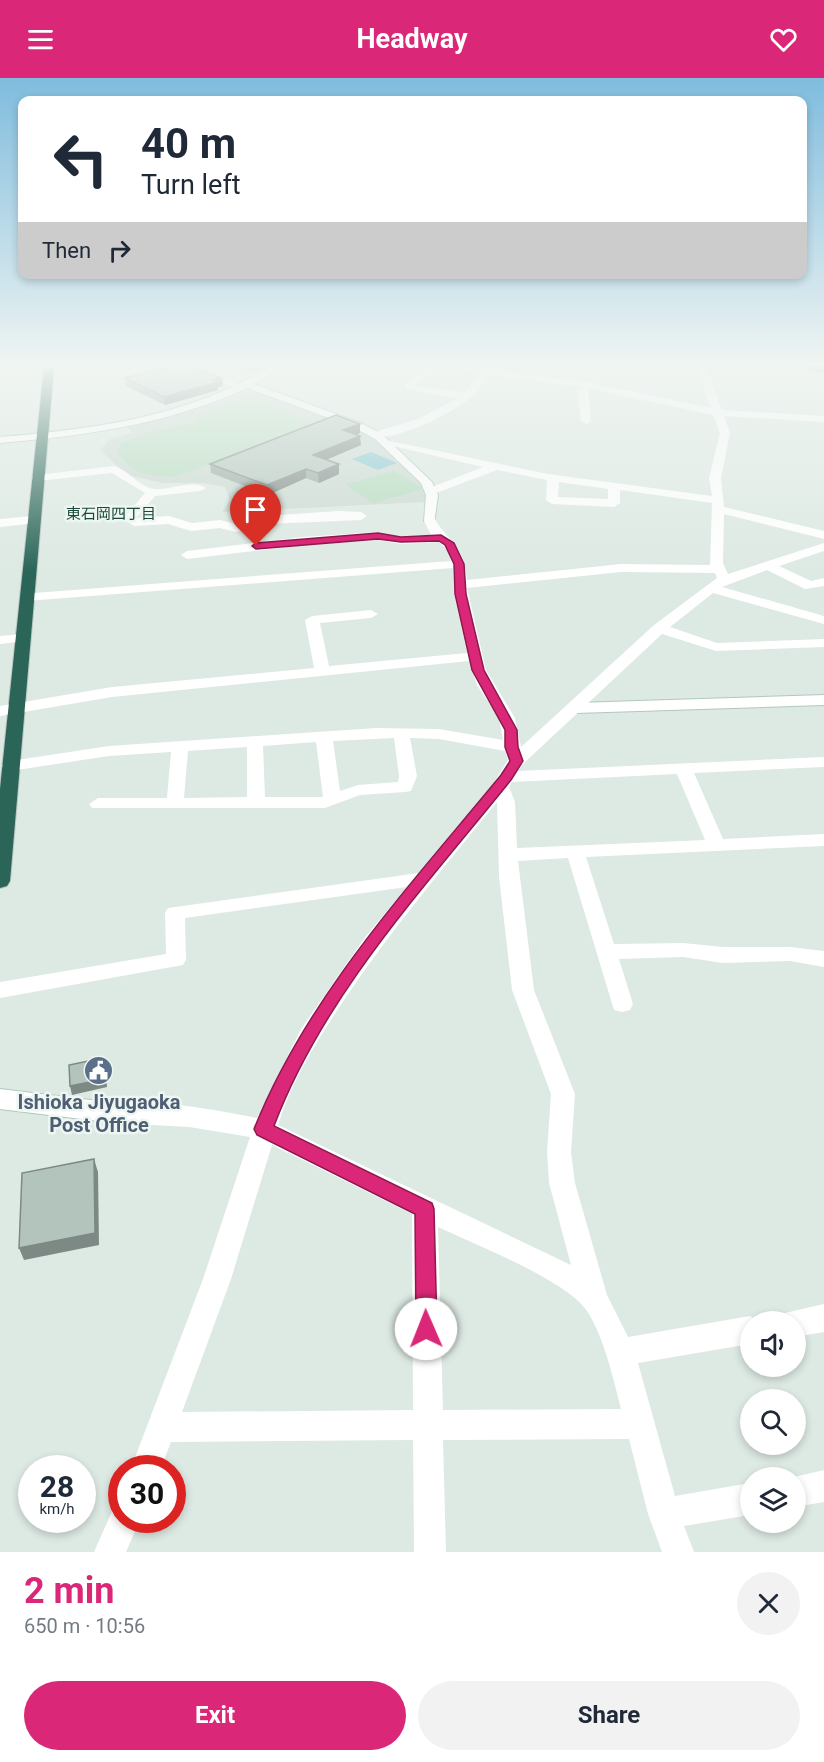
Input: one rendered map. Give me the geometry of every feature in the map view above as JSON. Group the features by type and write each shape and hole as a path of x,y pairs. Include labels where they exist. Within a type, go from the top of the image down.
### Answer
{"highway":[{"path":"0,881 4,790 10,766 8,710 22,638 42,436"}],"street":[{"path":"0,440 42,436"},
{"path":"373,436 496,466 718,504 824,535"},
{"path":"380,439 386,436"},
{"path":"718,579 718,504 715,478 725,436"},
{"path":"151,1455 217,1279 263,1129 309,1035 373,941 504,782 514,754 507,718 478,670 477,656 460,585 459,564 453,548 441,538 430,521 431,491 420,475 380,439"},
{"path":"431,491 496,466"},
{"path":"37,478 114,469 136,487 151,493 200,488"},
{"path":"553,477 552,501 614,503 614,486"},
{"path":"151,493 129,519 140,522 169,520 191,527 220,524 236,528 266,520 338,515 361,516"},
{"path":"0,523 32,520"},
{"path":"187,555 314,540 378,536 401,540 441,538"},
{"path":"514,754 576,708 659,628 718,579 824,547"},
{"path":"26,597 459,564"},
{"path":"765,564 810,586 824,582"},
{"path":"460,585 621,568 718,579 824,620"},
{"path":"322,670 312,620 371,614"},
{"path":"659,628 716,646 824,643"},
{"path":"0,640 22,638"},
{"path":"8,710 112,692 477,656"},
{"path":"576,708 824,700"},
{"path":"10,766 99,752 324,736 401,733 439,734 514,754"},
{"path":"98,804 325,802 358,790 405,787 408,776 401,733"},
{"path":"324,736 332,799"},
{"path":"255,741 256,802"},
{"path":"175,803 180,746"},
{"path":"504,782 683,768 824,762"},
{"path":"683,768 717,845"},
{"path":"504,782 510,855 509,877 523,990 563,1094 559,1152 562,1183 594,1298 621,1352 664,1514 678,1552"},
{"path":"510,855 824,840"},
{"path":"575,852 622,1004"},
{"path":"0,990 176,960 175,913 426,879"},
{"path":"605,952 683,950 723,955 790,954 824,959"},
{"path":"0,1099 115,1113 156,1113 263,1129 572,1279 594,1298"},
{"path":"425,1209 430,1552"},
{"path":"806,1321 824,1318"},
{"path":"621,1352 740,1332"},
{"path":"163,1427 639,1424"},
{"path":"806,1489 824,1486"},
{"path":"664,1514 740,1501"},
{"path":"110,1552 118,1533"}],"shaded area":[{"path":"122,436 372,436 418,475 425,488 425,502 222,512 230,500 225,487 203,483 163,483 127,475 100,450 110,439"}],"green space":[{"path":"141,436 292,436 174,477 156,476 136,470 117,453 121,443"},
{"path":"394,471 424,489 373,503 345,484"}],"water":[{"path":"371,452 397,463 378,470 352,459"}],"building":[{"path":"283,436 360,436 313,455 339,464 318,473 306,469 267,485 210,464"},
{"path":"103,1058 105,1079 70,1086 69,1065"},
{"path":"94,1159 95,1233 19,1248 22,1173"}],"place":[{"name":"Ishioka Jiyugaoka Post Office","path":"99,1071"}],"district":[{"name":"東石岡四丁目","path":"111,514"}],"route":[{"path":"256,546 378,536 401,540 441,538 449,543 459,564 460,594 477,656 478,670 507,718 511,730 516,761 507,777 426,879 373,941 339,989 309,1035 263,1129 425,1209 426,1329"}]}
